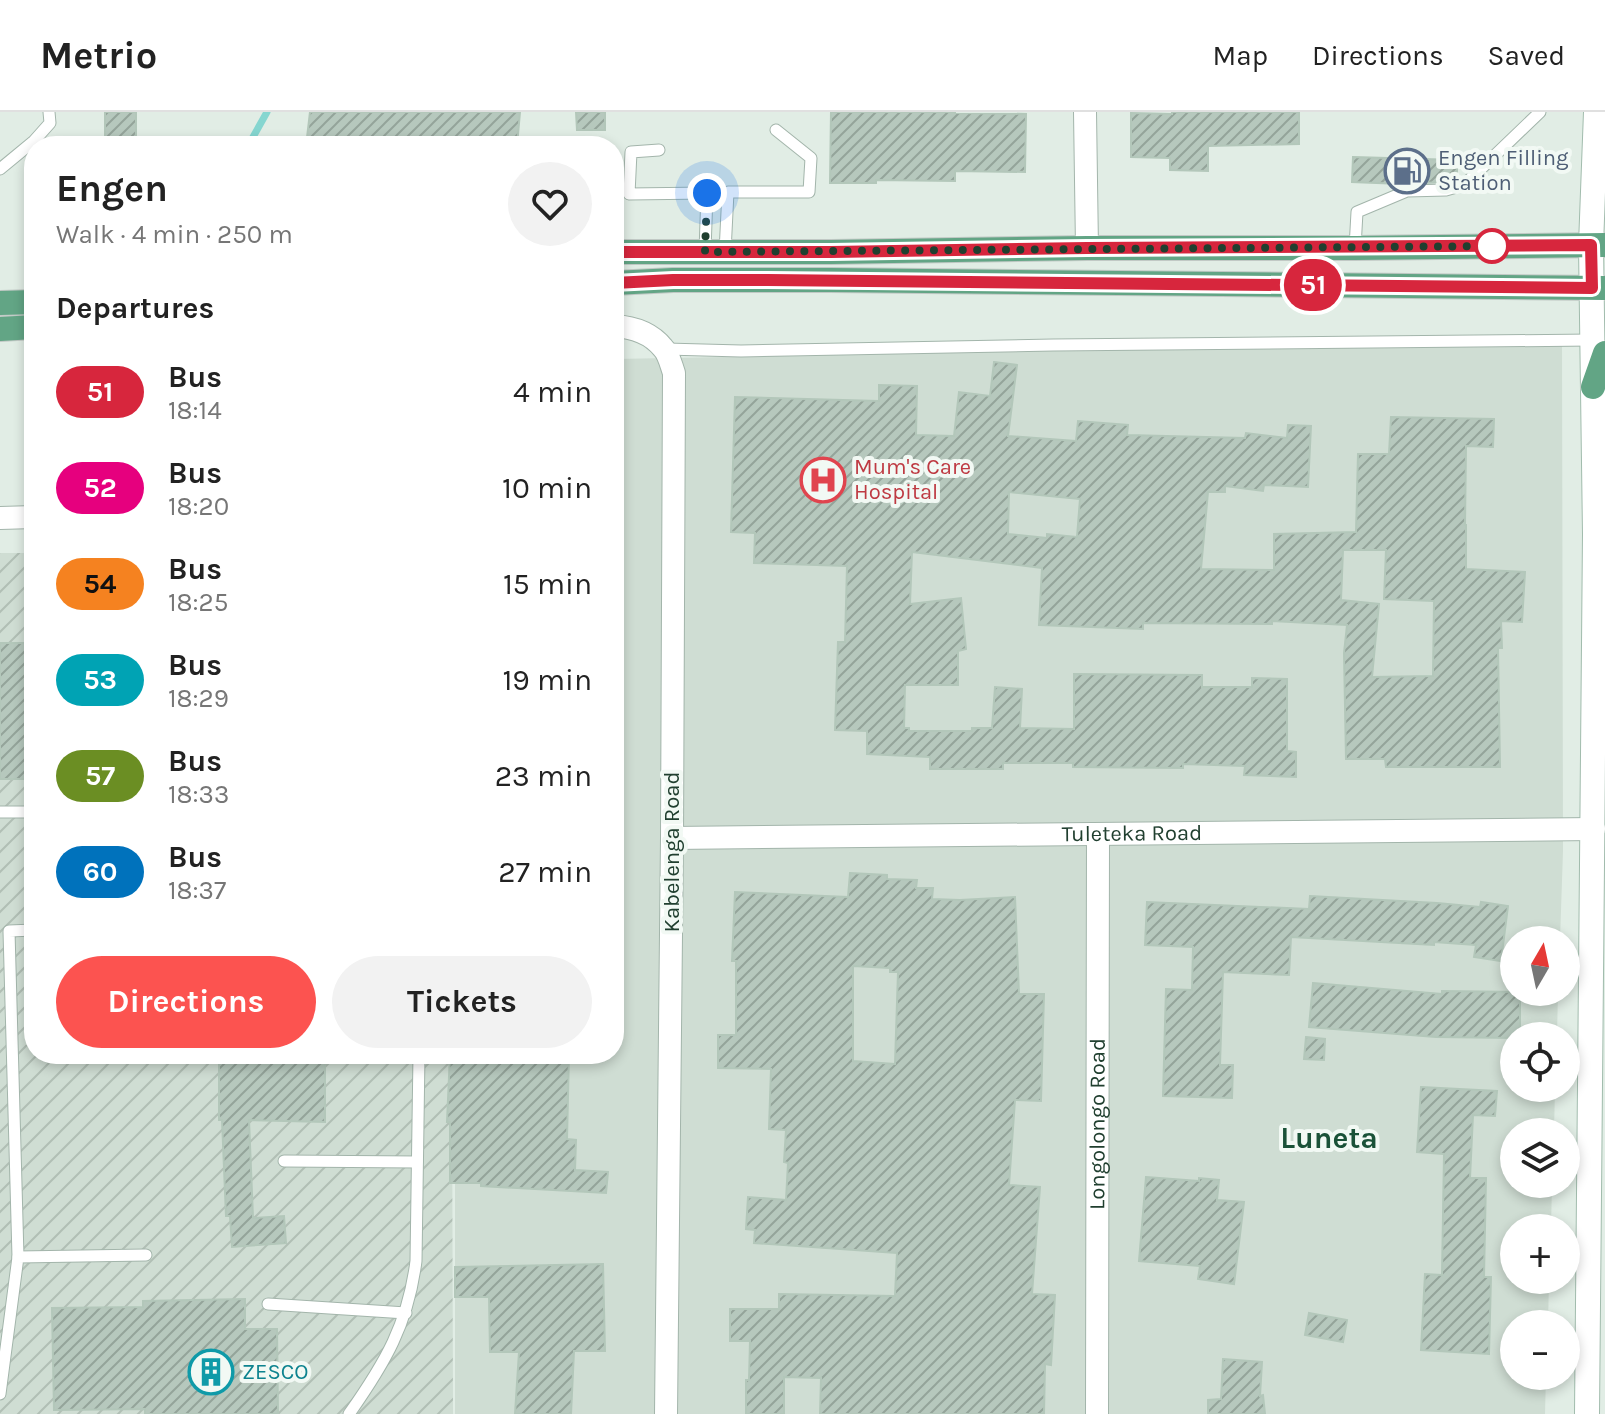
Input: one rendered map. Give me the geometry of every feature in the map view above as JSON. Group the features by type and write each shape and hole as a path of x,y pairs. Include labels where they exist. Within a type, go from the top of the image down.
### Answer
{"main road":[{"path":"1587,1414 1594,829 1593,387 1599,346 1596,112"},
{"path":"624,252 1598,245"},
{"path":"624,282 815,280 1599,288"},
{"path":"0,303 24,302"}],"street":[{"path":"1085,112 1087,248"},
{"path":"624,327 645,333 665,349"},
{"name":"Kabelenga Road","path":"665,349 674,373 666,1414"},
{"path":"0,518 24,517"},
{"name":"Tuleteka Road","path":"672,838 1594,829"},
{"name":"Longolongo Road","path":"1097,1414 1098,834"}],"lane":[{"path":"38,136 50,123 49,112"},
{"path":"1355,248 1357,212 1407,191 1446,190 1464,185 1540,112"},
{"path":"659,150 631,152 629,194 809,192 811,158 776,130"},
{"path":"0,169 24,149"},
{"path":"715,252 728,192"},
{"path":"707,193 715,252"},
{"path":"665,349 741,351 990,345 1599,346"},
{"path":"0,812 24,812"},
{"path":"0,1394 18,1257 9,931 24,930"},
{"path":"349,1414 376,1375 406,1313 413,1286 419,1064"},
{"path":"284,1161 417,1162"},
{"path":"18,1257 146,1255"},
{"path":"268,1304 406,1313"}],"shaded area":[{"path":"1562,341 1560,926 1500,926 1500,1006 1558,1006 1557,1022 1500,1022 1500,1102 1555,1102 1554,1118 1500,1118 1500,1198 1552,1198 1551,1214 1500,1214 1500,1294 1549,1294 1548,1310 1500,1310 1500,1390 1546,1390 1545,1414 455,1414 455,1064 624,1064 624,359"},
{"path":"0,553 24,553 24,1064 452,1064 453,1414 0,1414"}],"building":[{"path":"105,112 136,112 136,136 105,136"},
{"path":"310,112 520,112 518,136 307,136"},
{"path":"576,112 605,112 605,130 577,130"},
{"path":"831,112 1026,114 1025,172 955,171 955,181 830,183"},
{"path":"1299,112 1299,144 1208,146 1208,171 1170,170 1170,158 1131,157 1131,113"},
{"path":"1353,157 1457,160 1457,178 1445,182 1402,184 1352,182"},
{"path":"994,362 1017,365 1008,436 1076,441 1078,421 1128,425 1127,435 1245,438 1246,433 1287,438 1288,425 1311,426 1308,487 1264,485 1263,491 1225,486 1225,492 1208,492 1201,569 1274,570 1274,534 1356,532 1358,454 1389,454 1391,417 1494,419 1493,447 1466,446 1465,525 1466,569 1525,572 1522,622 1501,621 1502,648 1498,648 1500,767 1386,767 1385,759 1346,759 1344,653 1347,625 1272,621 1272,624 1143,623 1143,629 1039,625 1042,568 912,552 910,604 961,598 966,649 958,651 958,685 905,685 904,728 909,728 909,731 992,728 995,687 1022,689 1020,728 1074,729 1074,674 1202,675 1202,687 1252,687 1252,678 1287,679 1287,751 1296,752 1296,777 1244,775 1245,766 1183,764 1183,768 1003,763 1003,769 930,769 930,757 867,754 867,731 835,730 838,642 845,642 847,566 754,563 755,533 731,532 735,397 879,401 879,385 917,386 916,435 954,436 959,392 990,396","holes":["1009,492 1080,499 1077,537 1008,534","1343,550 1386,550 1384,599 1434,601 1433,676 1372,677 1379,604 1341,600"]},
{"path":"0,643 24,643 24,779 0,779"},
{"path":"850,873 917,880 916,888 933,888 932,899 1015,897 1019,994 1044,994 1041,1101 1015,1100 1009,1185 1040,1187 1032,1294 1055,1295 1051,1365 1045,1364 1044,1414 820,1414 821,1378 784,1377 784,1414 746,1414 750,1341 730,1341 730,1309 779,1309 779,1294 895,1296 897,1253 754,1243 755,1230 746,1229 748,1197 786,1200 786,1130 769,1129 771,1069 718,1068 718,1035 736,1035 736,961 732,961 735,892 848,897","holes":["853,966 890,968 890,972 898,972 895,1064 853,1061"]},
{"path":"1310,896 1480,907 1481,902 1508,906 1505,926 1500,926 1500,961 1474,957 1476,945 1291,937 1289,975 1223,972 1220,1065 1233,1065 1232,1098 1163,1096 1166,989 1192,990 1193,947 1145,945 1147,902 1309,909"},
{"path":"1313,983 1442,994 1442,991 1500,992 1500,1006 1520,1006 1520,1022 1500,1022 1500,1038 1436,1037 1309,1027"},
{"path":"1306,1037 1325,1039 1324,1060 1304,1059"},
{"path":"219,1064 325,1064 325,1122 249,1120 253,1218 284,1216 286,1243 232,1247 230,1216 226,1216 222,1120 219,1120"},
{"path":"450,1064 569,1064 567,1139 576,1140 575,1170 608,1172 606,1193 450,1183 450,1122 447,1122"},
{"path":"1421,1087 1497,1091 1495,1116 1473,1115 1470,1178 1486,1178 1484,1277 1491,1277 1489,1354 1421,1350 1425,1274 1442,1275 1444,1154 1417,1152"},
{"path":"1146,1177 1219,1180 1217,1200 1244,1202 1234,1284 1198,1279 1200,1266 1139,1261"},
{"path":"603,1264 605,1351 574,1351 571,1414 515,1414 519,1352 490,1352 489,1297 455,1297 455,1267"},
{"name":"ZESCO","path":"245,1299 245,1329 277,1329 278,1414 145,1414 145,1409 54,1410 52,1308 143,1307 143,1301"},
{"path":"1309,1313 1347,1320 1343,1342 1305,1335"},
{"path":"1223,1359 1262,1362 1260,1396 1263,1395 1265,1414 1208,1414 1208,1400 1221,1399"}],"waterway":[{"path":"254,136 267,112"}],"bus line":[{"name":"51","path":"624,252 1591,245 1592,288 768,280 624,282"}],"place":[{"name":"Engen Filling Station","path":"1407,171"},
{"name":"Mum's Care Hospital","path":"823,480"},
{"name":"ZESCO","path":"211,1372"}],"district":[{"name":"Luneta","path":"1329,1138"}],"route":[{"path":"707,193 705,252 1503,246 1492,246"}]}
